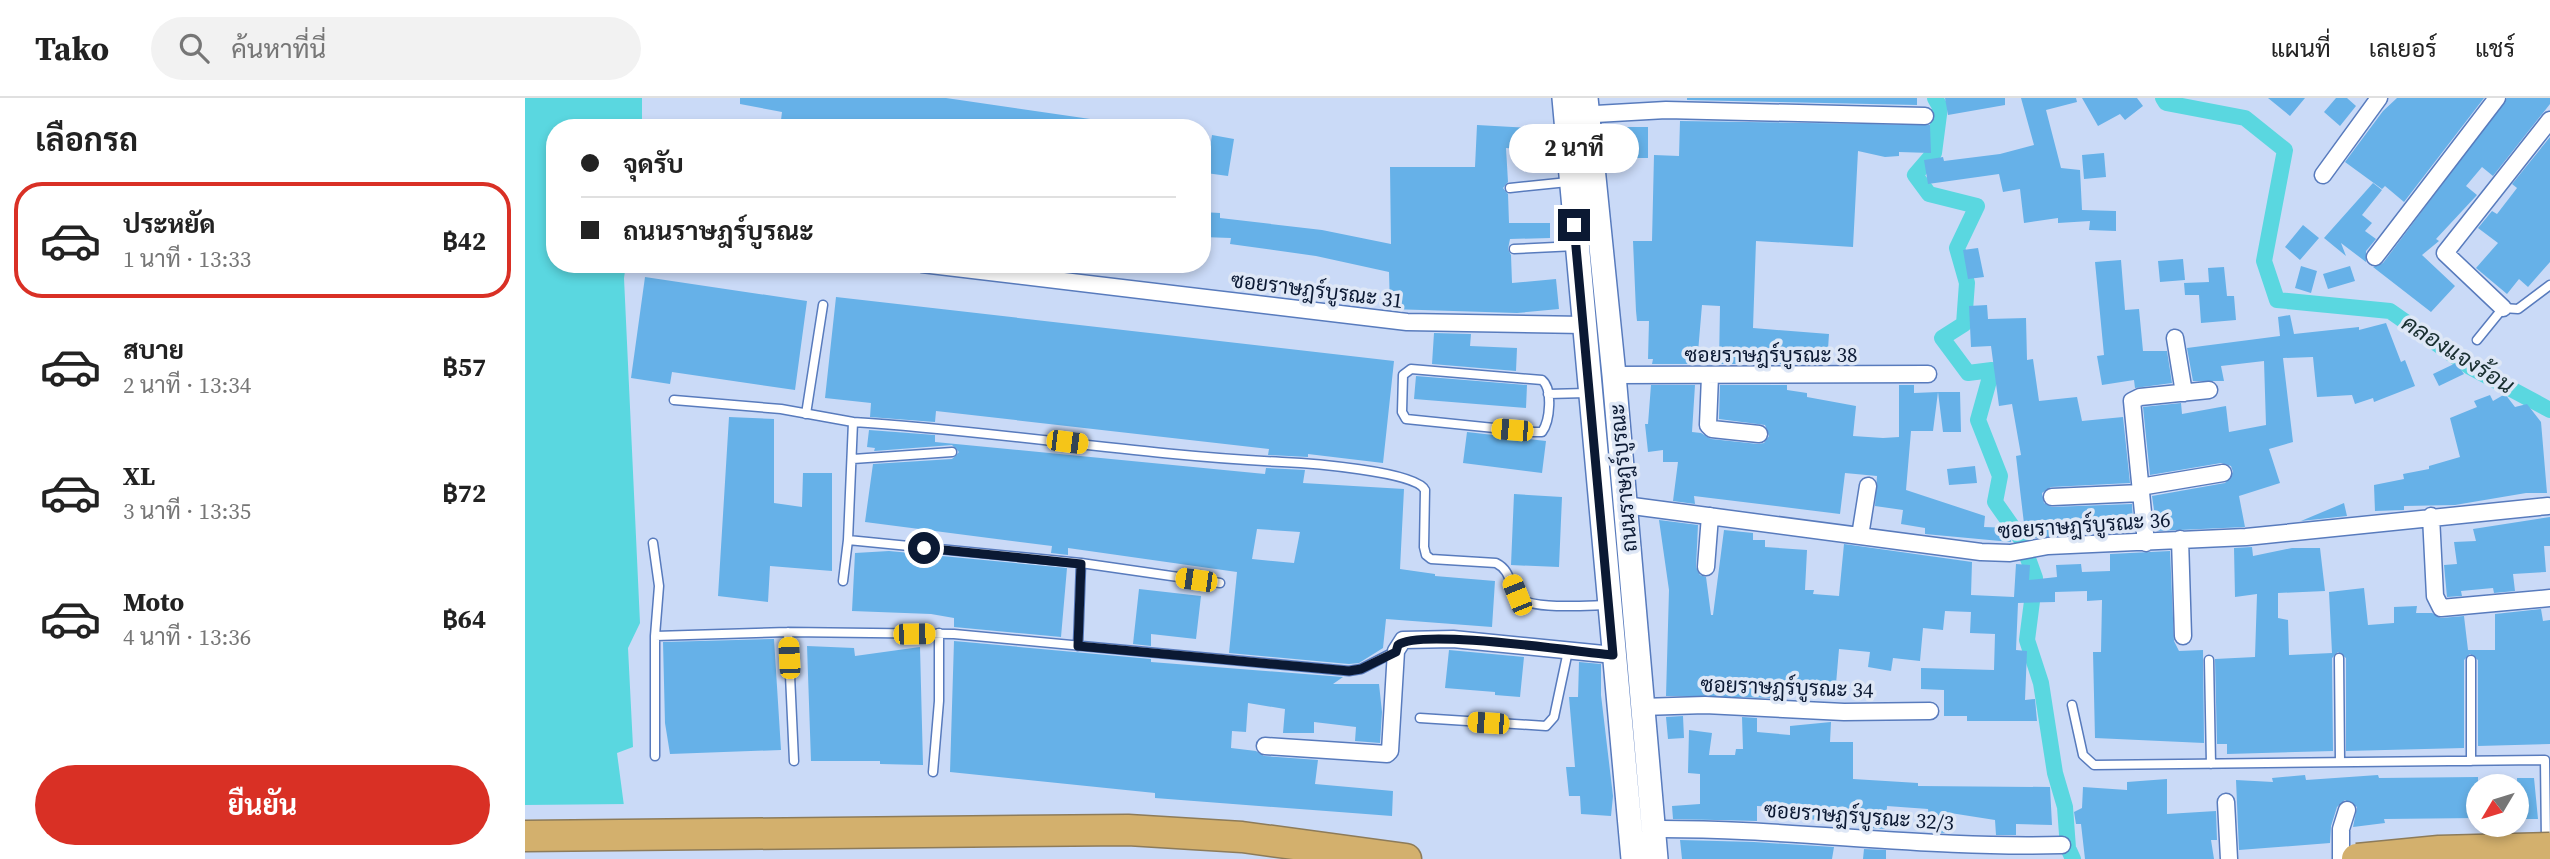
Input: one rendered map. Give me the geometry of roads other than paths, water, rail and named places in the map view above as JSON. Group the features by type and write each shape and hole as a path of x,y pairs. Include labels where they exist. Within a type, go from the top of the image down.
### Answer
{"highway":[{"path":"525,836 1128,830 1242,837 1406,859"},
{"path":"2357,859 2450,850 2550,848"}],"main road":[{"name":"ถนนราษฎร์บูรณะ","path":"1576,107 1571,182 1633,859"},
{"name":"ถนนราษฎร์บูรณะ","path":"1576,107 1614,375 1656,859"}],"street":[{"path":"2323,175 2379,98"},
{"path":"2375,257 2497,98"},
{"path":"1576,107 1925,116"},
{"path":"2503,308 2445,253 2550,120"},
{"name":"ซอยราษฎร์บูรณะ 31","path":"997,273 1407,322 1584,325"},
{"path":"2175,338 2184,393"},
{"name":"ซอยราษฎร์บูรณะ 38","path":"1614,375 1928,374"},
{"path":"1710,376 1708,425 1712,429 1759,434"},
{"path":"2147,543 2132,401 2140,397 2209,390"},
{"path":"2052,497 2140,490 2223,474"},
{"path":"1860,536 1868,486"},
{"name":"ซอยราษฎร์บูรณะ 36","path":"1625,505 1981,552 2246,537 2549,506"},
{"path":"1706,567 1710,516"},
{"path":"2431,516 2435,596 2441,608 2550,597"},
{"path":"2180,539 2183,636"},
{"path":"1265,746 1387,754 1390,751 1396,652 1398,645 1410,639 1453,639 1613,655"},
{"name":"ซอยราษฎร์บูรณะ 34","path":"1642,707 1705,705 1844,712 1930,711"},
{"path":"2226,802 2229,859"},
{"path":"2340,859 2341,829 2347,810"},
{"name":"ซอยราษฎร์บูรณะ 32/3","path":"1653,829 1772,830 2006,847 2062,845"},
{"path":"2465,859 2486,858"}],"lane":[{"path":"1510,188 1571,182"},
{"path":"1514,249 1576,246"},
{"path":"2477,340 2503,308 2518,309 2550,285"},
{"path":"806,414 823,305"},
{"path":"1411,369 1538,379 1547,384 1548,394 1546,427 1539,433 1409,420 1402,412 1403,375 1411,369"},
{"path":"1548,394 1590,393"},
{"path":"674,400 806,414 853,422 992,433 1192,457 1321,464 1413,481 1426,490 1424,547 1426,555 1431,559 1496,563 1503,567 1517,595 1530,604 1609,605"},
{"path":"843,581 848,540 853,422"},
{"path":"853,459 952,452"},
{"path":"848,540 1081,564 1220,583"},
{"path":"653,543 659,586 655,636 655,757"},
{"path":"1078,646 1081,564"},
{"path":"655,636 787,632 939,633 1349,671 1361,669 1396,652"},
{"path":"787,632 794,761"},
{"path":"933,772 939,701 939,633"},
{"path":"1420,718 1546,726 1554,718 1568,651"},
{"path":"2339,658 2340,762"},
{"path":"2209,660 2211,764"},
{"path":"2471,660 2471,761"},
{"path":"2072,705 2083,755 2094,765 2547,760 2546,859"}],"waterway":[{"path":"1935,98 1940,107 1934,153 1915,175 1929,194 1977,206 1957,248 1967,283 1964,324 1942,338 1968,373 1992,370 1978,420 2000,476 1995,502 2021,539 2035,578 2027,640 2041,683 2055,773 2065,807 2068,848 2073,859"},
{"name":"คลองแจงร้อน","path":"2163,98 2166,103 2245,118 2285,150 2264,261 2277,300 2390,311 2470,367 2550,410"}]}
